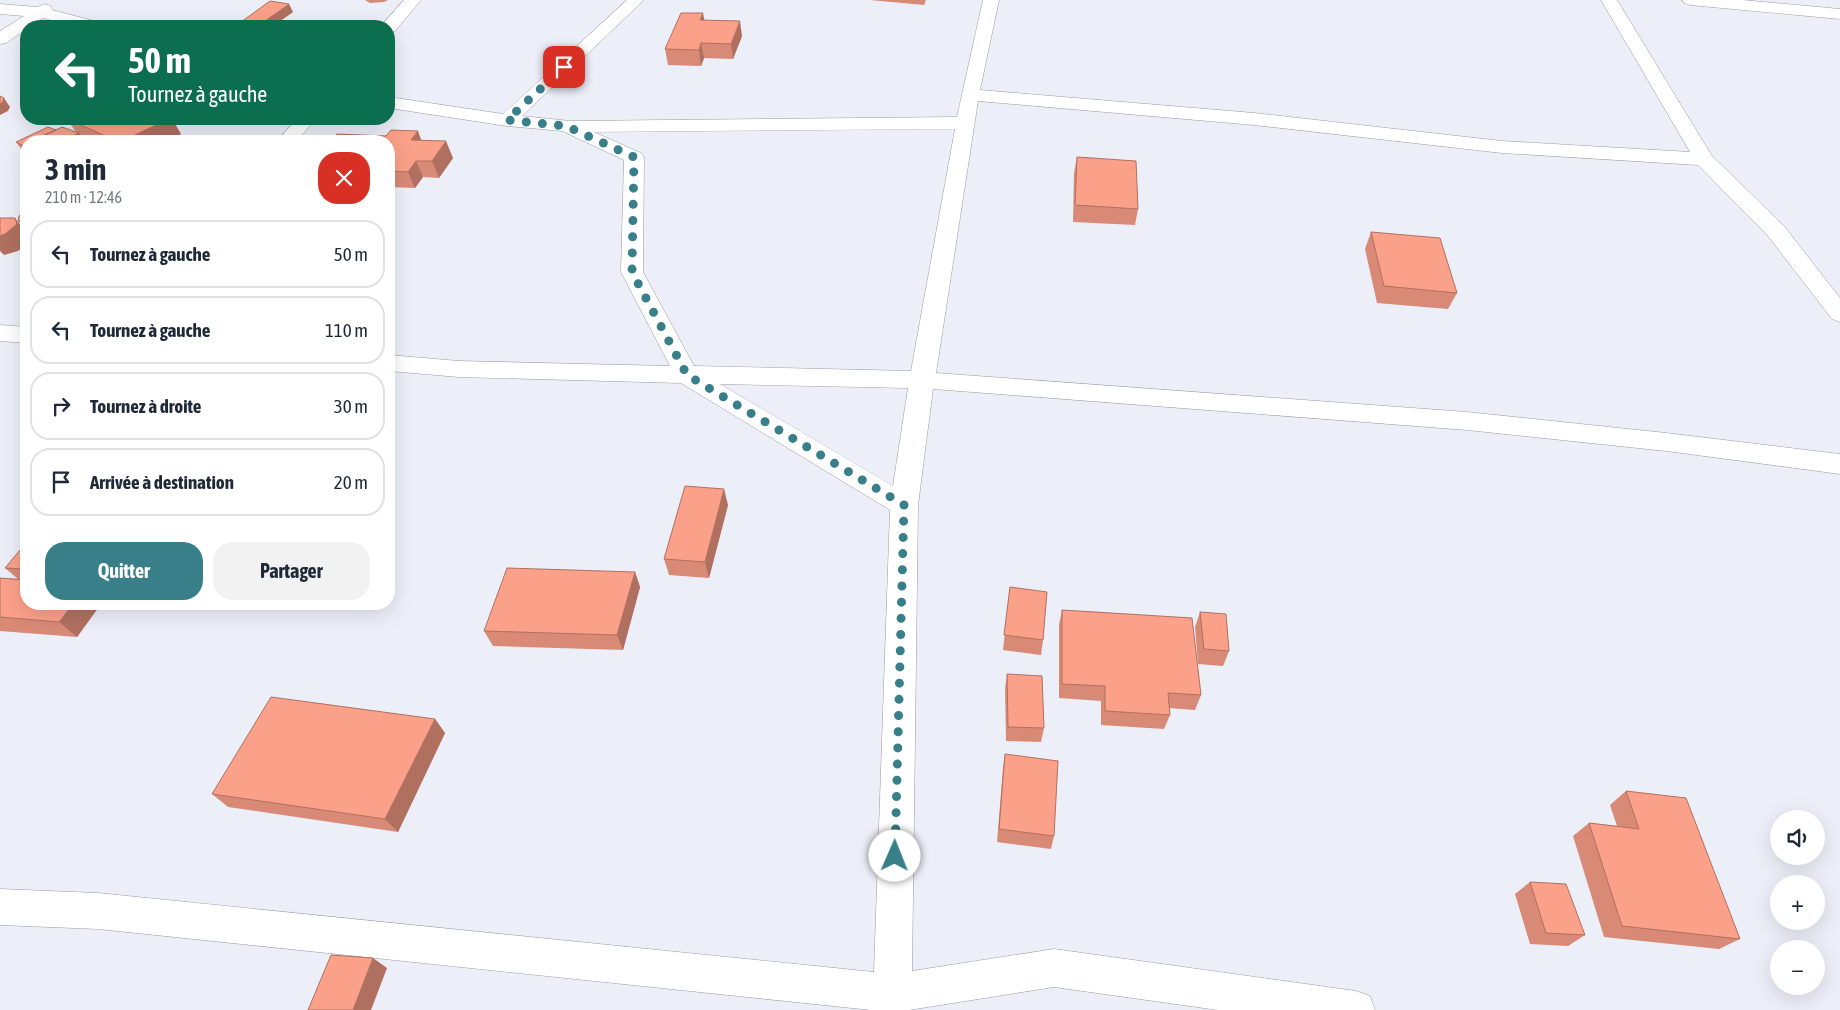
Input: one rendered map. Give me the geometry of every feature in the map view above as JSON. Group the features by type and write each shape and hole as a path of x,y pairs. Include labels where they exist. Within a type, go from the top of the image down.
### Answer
{"street":[{"path":"29,20 59,0"},
{"path":"395,20 413,0"},
{"path":"507,120 636,0"},
{"path":"891,1002 904,505 922,380 965,123 991,0"},
{"path":"1609,0 1704,159 1776,231 1840,314"},
{"path":"1690,0 1840,14"},
{"path":"0,9 41,12 70,20"},
{"path":"0,39 20,26"},
{"path":"970,96 1254,119 1502,147 1704,159"},
{"path":"395,103 507,120 566,126 965,123"},
{"path":"292,135 301,125"},
{"path":"566,126 634,157 632,272 687,375 904,505"},
{"path":"0,333 20,335"},
{"path":"395,364 459,369 922,380 1467,421 1666,442 1840,464"},
{"path":"0,907 98,911 891,1002 1054,968 1356,1010"}],"building":[{"path":"270,1 289,4 267,20 244,20"},
{"path":"681,13 703,13 700,20 740,21 731,44 701,43 699,50 665,49"},
{"path":"0,96 4,98 0,104"},
{"path":"81,125 156,125 135,135 103,135"},
{"path":"48,127 56,130 45,135 31,135"},
{"path":"62,127 79,133 75,135 45,135"},
{"path":"391,130 418,131 411,140 446,141 432,161 416,161 408,172 395,171 395,135 387,135"},
{"path":"1077,157 1136,161 1138,209 1075,205"},
{"path":"0,218 15,218 17,224 0,236"},
{"path":"1371,232 1440,238 1457,293 1384,286"},
{"path":"685,486 724,489 705,562 664,559"},
{"path":"20,550 20,569 5,568"},
{"path":"507,568 635,572 617,635 484,631"},
{"path":"0,578 20,580 20,610 68,610 59,622 0,617"},
{"path":"1010,587 1047,592 1043,640 1004,635"},
{"path":"1062,610 1192,618 1201,695 1168,693 1170,715 1105,711 1105,686 1062,684"},
{"path":"1200,612 1226,614 1229,651 1204,649"},
{"path":"1007,674 1042,676 1044,728 1008,727"},
{"path":"271,697 435,719 385,819 212,794"},
{"path":"1005,754 1058,761 1054,836 999,829"},
{"path":"1626,791 1686,798 1740,939 1622,926 1589,823 1639,829"},
{"path":"1530,882 1566,884 1585,935 1546,933"},
{"path":"331,955 373,958 353,1010 308,1010"}],"route":[{"path":"564,67 507,120 566,126 634,157 632,272 687,375 904,505 895,856"}]}
